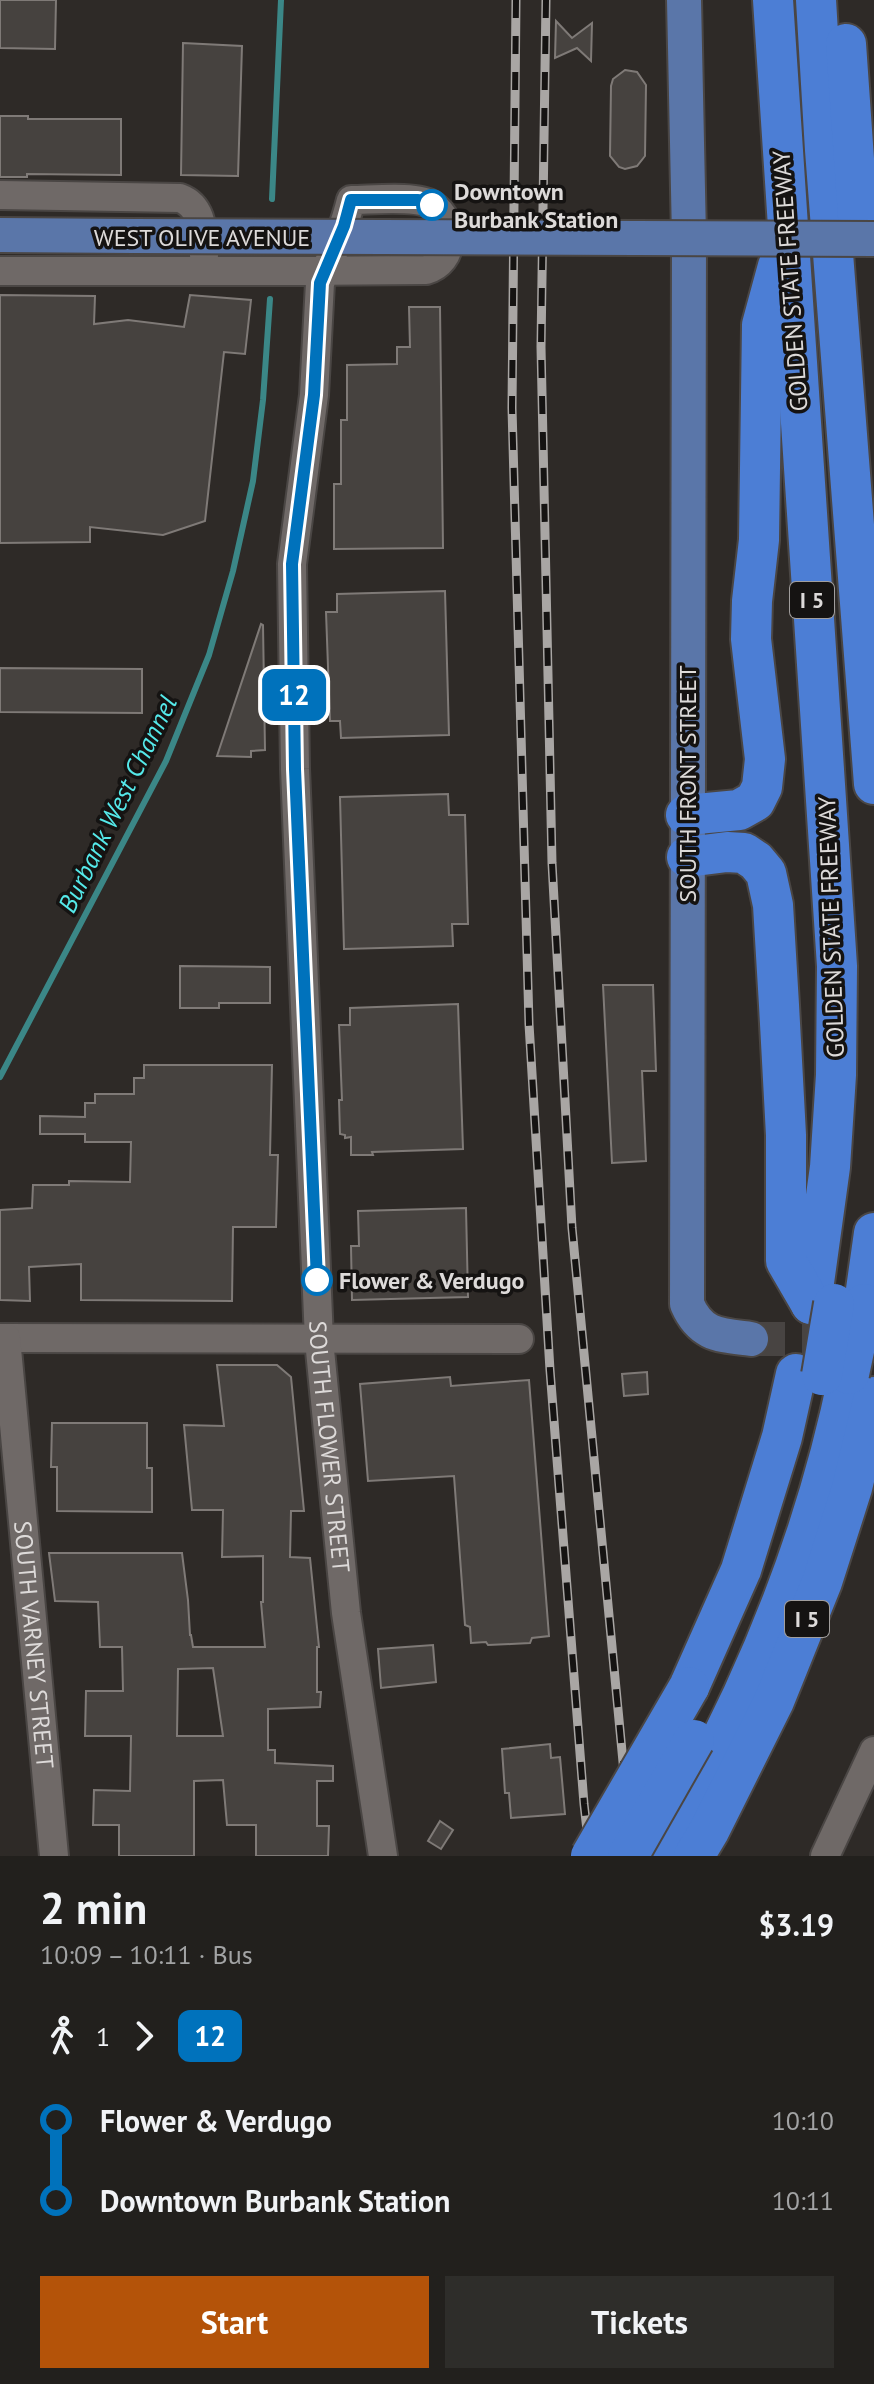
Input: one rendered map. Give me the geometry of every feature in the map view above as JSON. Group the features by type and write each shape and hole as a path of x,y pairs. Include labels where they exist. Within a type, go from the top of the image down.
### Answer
{"highway":[{"path":"816,0 874,784"},
{"path":"843,0 874,447"},
{"name":"GOLDEN STATE FREEWAY","path":"701,1843 774,1701 822,1582 852,1488 835,1380 836,1304 820,1254 836,1075 837,966 787,233 779,7"},
{"path":"686,815 739,810 755,801 762,787 765,759 751,639 759,540 762,325 787,233"},
{"path":"687,857 744,853 766,873 773,905 786,1135 786,1261 836,1304"},
{"path":"657,1856 698,1759 724,1679 775,1548 801,1462 835,1380 836,1304 874,1233"},
{"name":"GOLDEN STATE FREEWAY","path":"591,1856 689,1687 741,1570 782,1437 835,1380"},
{"path":"628,1856 698,1759"}],"main road":[{"name":"SOUTH FRONT STREET","path":"684,0 690,238 687,1304 692,1316 715,1334 751,1339"},
{"name":"WEST OLIVE AVENUE","path":"0,235 874,239"}],"street":[{"path":"0,195 180,198 190,202 200,216 214,225 348,213 418,200 432,205 449,231 447,254 436,267 426,270 0,271"},
{"name":"SOUTH FLOWER STREET","path":"348,213 320,283 314,395 292,564 295,769 319,1340 346,1613 383,1856"},
{"path":"192,271 200,267 204,256 200,216"},
{"path":"3,1338 519,1339"},
{"name":"SOUTH VARNEY STREET","path":"3,1338 54,1856"},
{"path":"825,1856 874,1751"}],"building":[{"path":"0,0 56,0 55,49 0,48"},
{"path":"556,21 572,38 592,23 591,61 577,48 555,58"},
{"path":"183,43 242,46 238,176 181,175"},
{"path":"625,70 637,72 646,85 645,156 637,166 625,169 619,167 610,156 611,86 613,79"},
{"path":"0,116 121,119 121,175 27,174 27,177 0,177"},
{"path":"0,295 95,296 94,324 128,320 184,327 190,295 251,300 245,354 224,352 205,521 163,535 90,527 90,542 0,543"},
{"path":"409,307 440,307 443,548 334,549 334,484 341,484 341,420 347,420 347,365 397,364 397,347 410,347"},
{"path":"445,591 449,735 341,738 340,721 330,721 326,612 337,612 337,594"},
{"path":"261,624 265,750 251,751 251,757 217,756"},
{"path":"0,668 142,669 142,713 0,712"},
{"path":"448,794 449,815 465,815 468,924 452,924 453,946 344,949 340,797"},
{"path":"180,966 270,967 270,1003 219,1003 219,1008 180,1008"},
{"path":"603,985 653,985 656,1071 642,1071 646,1161 612,1163"},
{"path":"458,1004 463,1149 351,1155 351,1137 345,1138 340,1134 339,1100 342,1100 339,1025 350,1025 350,1008"},
{"path":"144,1065 272,1065 270,1155 278,1155 276,1227 233,1227 232,1301 81,1300 81,1264 29,1267 30,1301 0,1300 0,1210 32,1208 33,1185 69,1185 69,1181 130,1182 131,1142 85,1142 85,1134 40,1134 40,1116 85,1117 85,1103 95,1103 95,1094 134,1094 134,1078 144,1078"},
{"path":"466,1208 468,1297 352,1300 351,1246 359,1246 358,1211"},
{"path":"217,1365 277,1365 291,1377 304,1511 291,1511 290,1557 310,1558 319,1647 317,1692 321,1692 320,1707 268,1709 268,1750 275,1750 275,1763 333,1766 333,1781 317,1781 317,1826 329,1826 328,1856 256,1856 256,1825 227,1825 223,1780 194,1781 194,1856 119,1856 119,1825 93,1825 94,1790 130,1791 131,1736 85,1736 86,1691 123,1691 122,1647 100,1647 98,1602 55,1601 49,1553 182,1553 193,1647 265,1647 261,1602 263,1556 222,1557 223,1510 192,1510 184,1425 224,1426","holes":["213,1668 223,1736 177,1736 178,1669"]},
{"path":"647,1372 648,1394 624,1396 622,1374"},
{"path":"450,1377 451,1386 529,1380 549,1636 532,1638 530,1643 471,1643 470,1627 465,1625 454,1476 368,1481 360,1384"},
{"path":"52,1423 147,1423 147,1468 152,1468 152,1512 57,1511 57,1467 51,1467"},
{"path":"433,1645 436,1682 381,1688 378,1649"},
{"path":"550,1744 551,1758 560,1757 565,1814 511,1818 509,1793 505,1793 502,1749"},
{"path":"440,1821 453,1830 441,1849 428,1841"}],"waterway":[{"name":"Burbank West Channel","path":"272,199 281,0"},
{"name":"Burbank West Channel","path":"0,1077 166,761 209,655 233,571 253,481 263,400 270,299"}],"tunnel":[{"path":"751,1339 854,1339"}],"railway":[{"path":"516,0 512,408 529,1024 550,1370 590,1856"},
{"path":"546,0 541,347 552,863 572,1228 632,1856"}],"bus line":[{"name":"12","path":"317,1280 295,769 292,564 314,395 320,283 344,226 351,200 418,200 432,205"}],"place":[{"name":"Downtown Burbank Station","path":"432,205"},
{"name":"Flower & Verdugo","path":"317,1280"}]}
